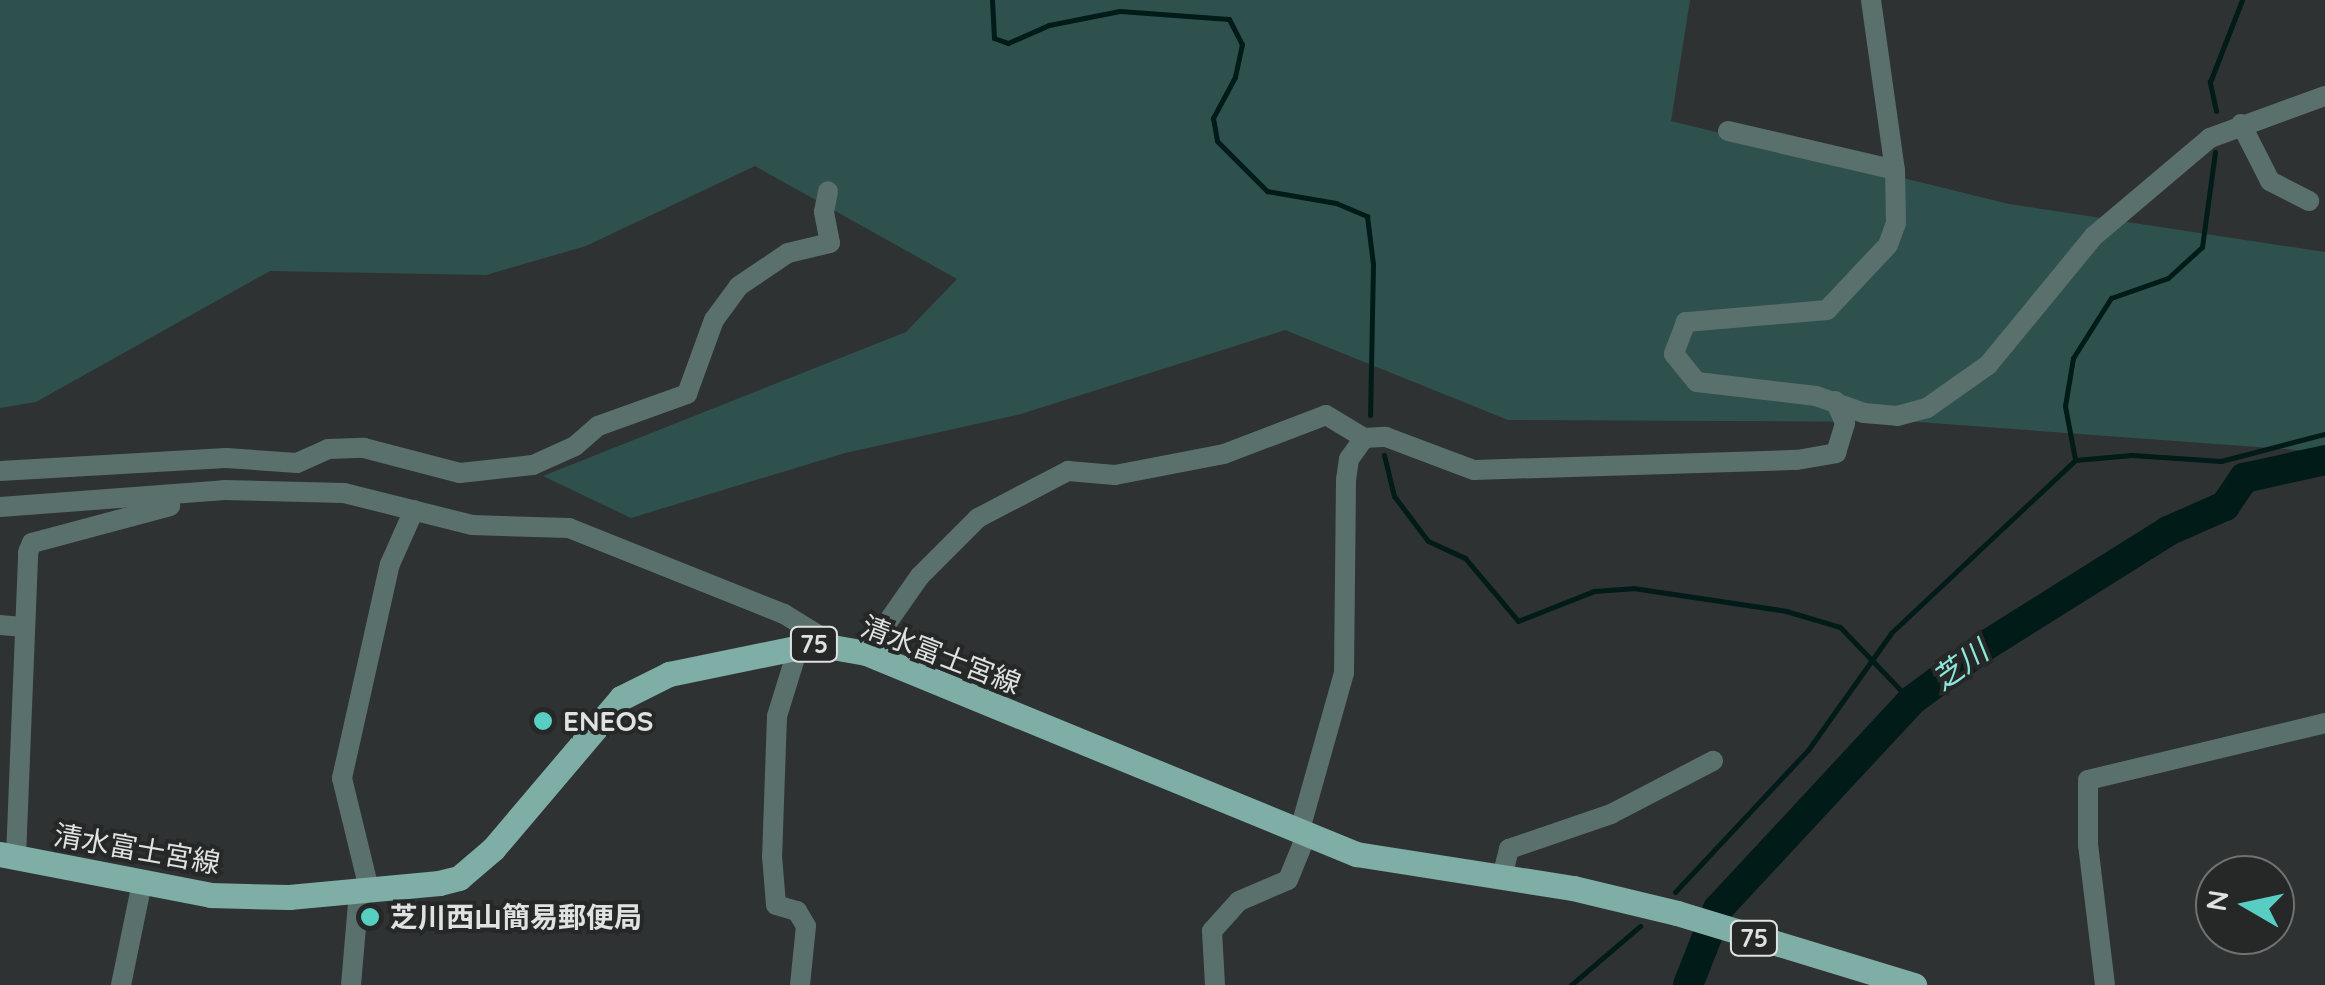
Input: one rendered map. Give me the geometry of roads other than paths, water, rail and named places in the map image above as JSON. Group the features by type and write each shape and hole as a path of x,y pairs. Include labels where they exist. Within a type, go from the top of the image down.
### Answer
{"main road":[{"name":"清水富士宮線","path":"8,856 142,883 251,898 439,883 476,866 608,707 650,680 799,645 866,654 1356,854 1502,877 1677,913 1911,985"}],"street":[{"path":"1870,0 1895,170 1896,223 1888,245 1838,302 1806,317 1686,322 1677,334 1674,354 1697,382 1835,401 1897,416 1927,408 1988,365 2094,236 2210,138 2240,124 2289,114 2325,96"},
{"path":"2240,124 2270,181 2309,200"},
{"path":"1728,130 1895,170"},
{"path":"0,471 226,458 297,463 328,449 364,448 460,474 533,465 575,446 598,426 687,394 714,320 739,286 788,254 830,243 824,212 828,191"},
{"path":"866,654 920,576 978,518 1031,487 1068,472 1115,475 1224,454 1326,415 1364,438 1386,437 1474,470 1496,472 1648,460 1798,460 1836,453 1845,423 1835,401"},
{"path":"1214,985 1212,930 1239,901 1288,880 1302,835 1344,673 1346,480 1349,459 1364,438"},
{"path":"0,507 207,494 344,493 472,525 569,528 784,614 839,648"},
{"path":"8,856 32,543 207,494"},
{"path":"351,985 364,890 342,778 390,564 414,510"},
{"path":"0,625 24,627"},
{"path":"799,645 778,716 772,856 776,904 796,911 806,926 800,985"},
{"path":"2105,985 2088,845 2088,780 2325,723"},
{"path":"1502,877 1509,849 1611,814 1712,761"},
{"path":"121,985 142,883"}],"waterway":[{"path":"992,0 994,38 1008,43 1049,25 1120,11 1229,19 1242,44 1235,77 1213,118 1217,141 1267,191 1336,203 1367,216 1373,264 1370,415"},
{"path":"2216,111 2210,82 2242,0"},
{"path":"2075,459 2065,406 2073,358 2111,298 2168,278 2202,247 2215,152"},
{"path":"1675,892 1808,750 1891,633 2075,460 2132,455 2221,461 2325,434"},
{"path":"1384,455 1394,496 1428,541 1465,558 1518,621 1594,591 1633,588 1786,611 1840,627 1911,701"},
{"name":"芝川","path":"1688,985 1718,909 1911,701 1985,646 2168,531 2225,506 2244,478 2325,460"},
{"path":"1571,985 1640,926"}],"place":[{"name":"ENEOS","path":"543,721"},
{"name":"芝川西山簡易郵便局","path":"370,917"}]}
